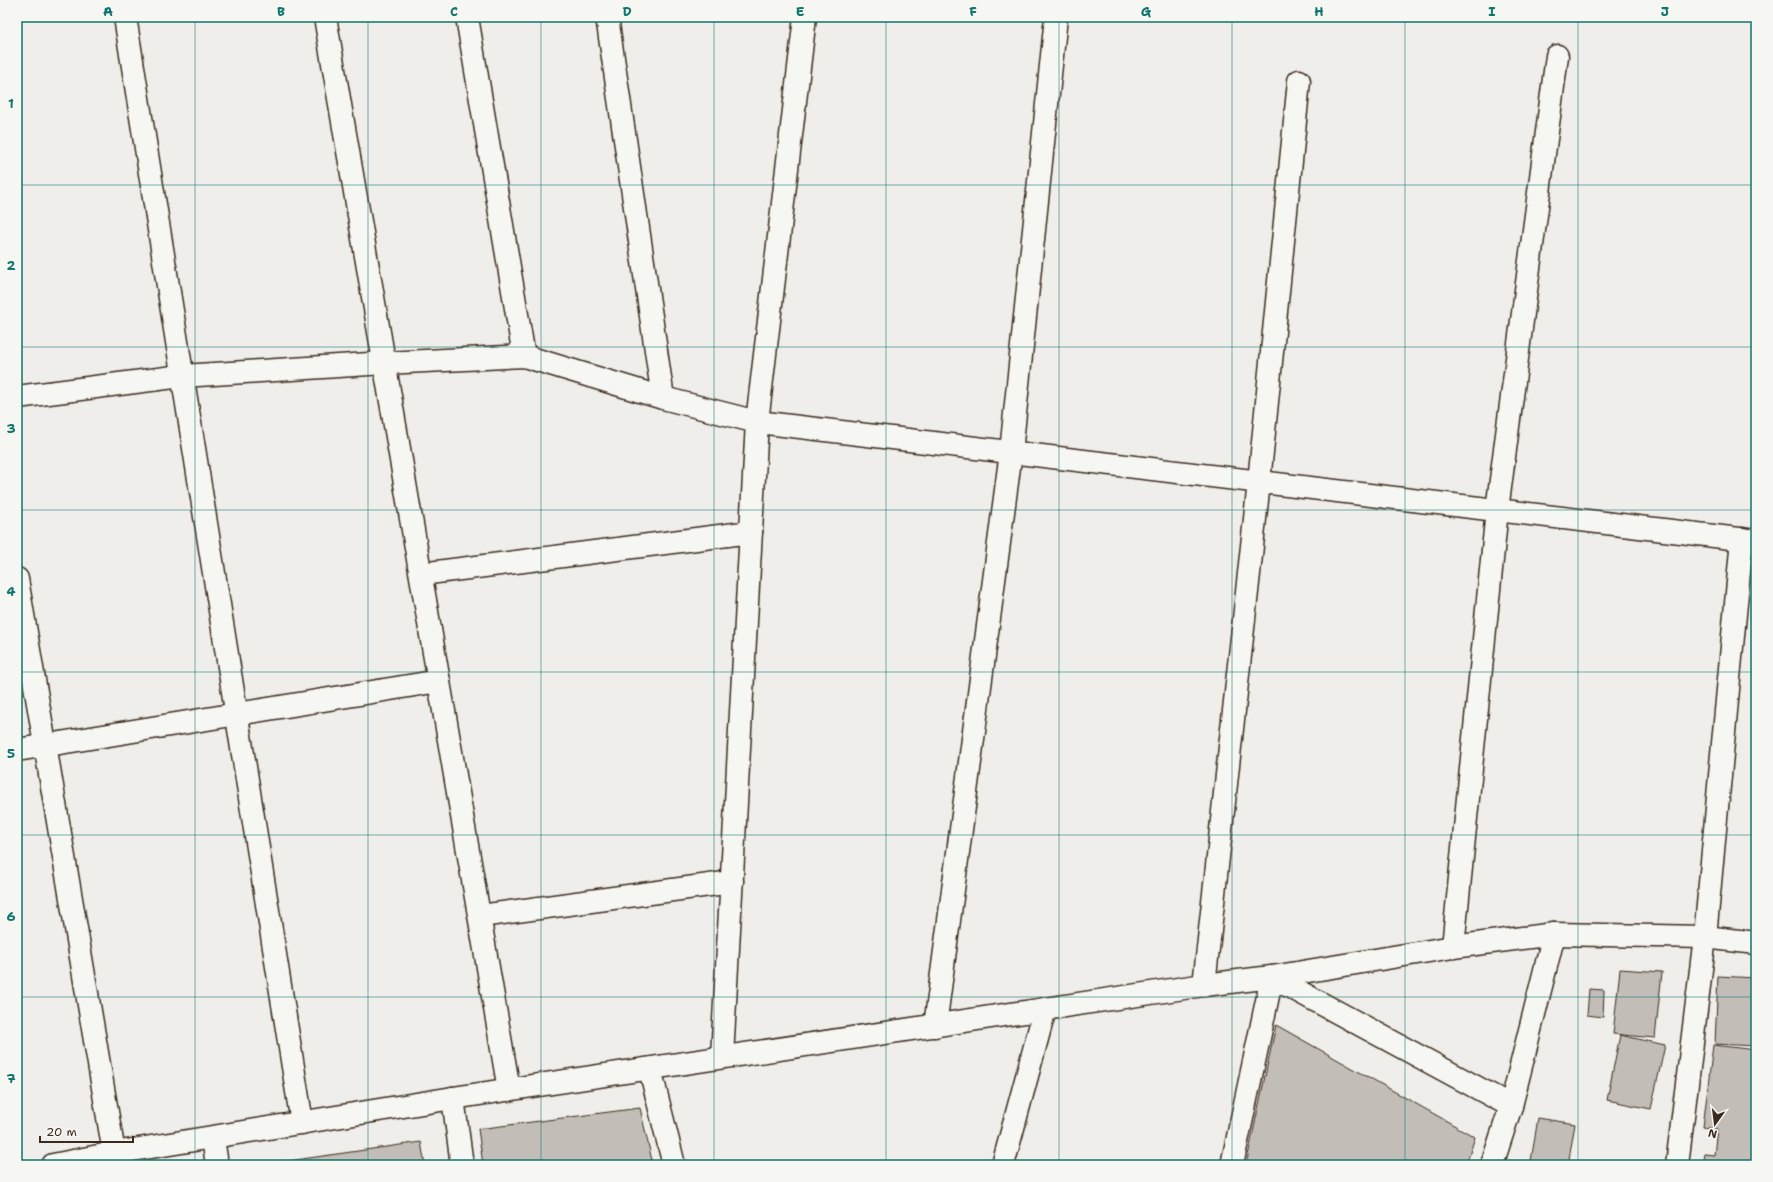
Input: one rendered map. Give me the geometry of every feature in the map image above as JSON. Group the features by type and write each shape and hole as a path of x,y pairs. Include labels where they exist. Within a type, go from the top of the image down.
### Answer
{"street":[{"path":"125,17 302,1123"},
{"path":"325,17 509,1090"},
{"path":"467,17 524,356"},
{"path":"607,17 662,398"},
{"path":"722,1058 757,422 805,17"},
{"path":"935,1026 1011,452 1056,17"},
{"path":"1453,947 1497,510 1557,56"},
{"path":"1204,985 1259,482 1299,81"},
{"path":"17,397 182,376 524,356 662,398 757,422 1749,540 1705,937 1677,1165"},
{"path":"421,574 751,532"},
{"path":"17,579 114,1153"},
{"path":"17,750 439,681"},
{"path":"480,916 732,882"},
{"path":"1492,1165 1511,1106 1554,934"},
{"path":"53,1165 114,1153 453,1098 1204,985 1272,977 1453,947 1554,934 1705,937 1756,942"},
{"path":"1272,977 1511,1106"},
{"path":"1232,1165 1272,977"},
{"path":"1003,1165 1045,1009"},
{"path":"650,1069 674,1165"},
{"path":"453,1098 462,1165"},
{"path":"213,1138 217,1165"}],"building":[{"path":"1620,969 1662,972 1655,1038 1613,1034"},
{"path":"1718,976 1756,978 1756,1046 1715,1044"},
{"path":"1589,989 1604,990 1603,1017 1587,1015"},
{"path":"1276,1025 1475,1137 1466,1165 1246,1165"},
{"path":"1620,1035 1665,1045 1651,1109 1607,1100"},
{"path":"1713,1045 1756,1050 1756,1165 1703,1165 1705,1154 1714,1155 1717,1129 1703,1127"},
{"path":"640,1108 653,1165 483,1165 478,1129"},
{"path":"1538,1118 1575,1124 1568,1165 1551,1165 1531,1161"},
{"path":"421,1142 425,1165 260,1165"}]}
